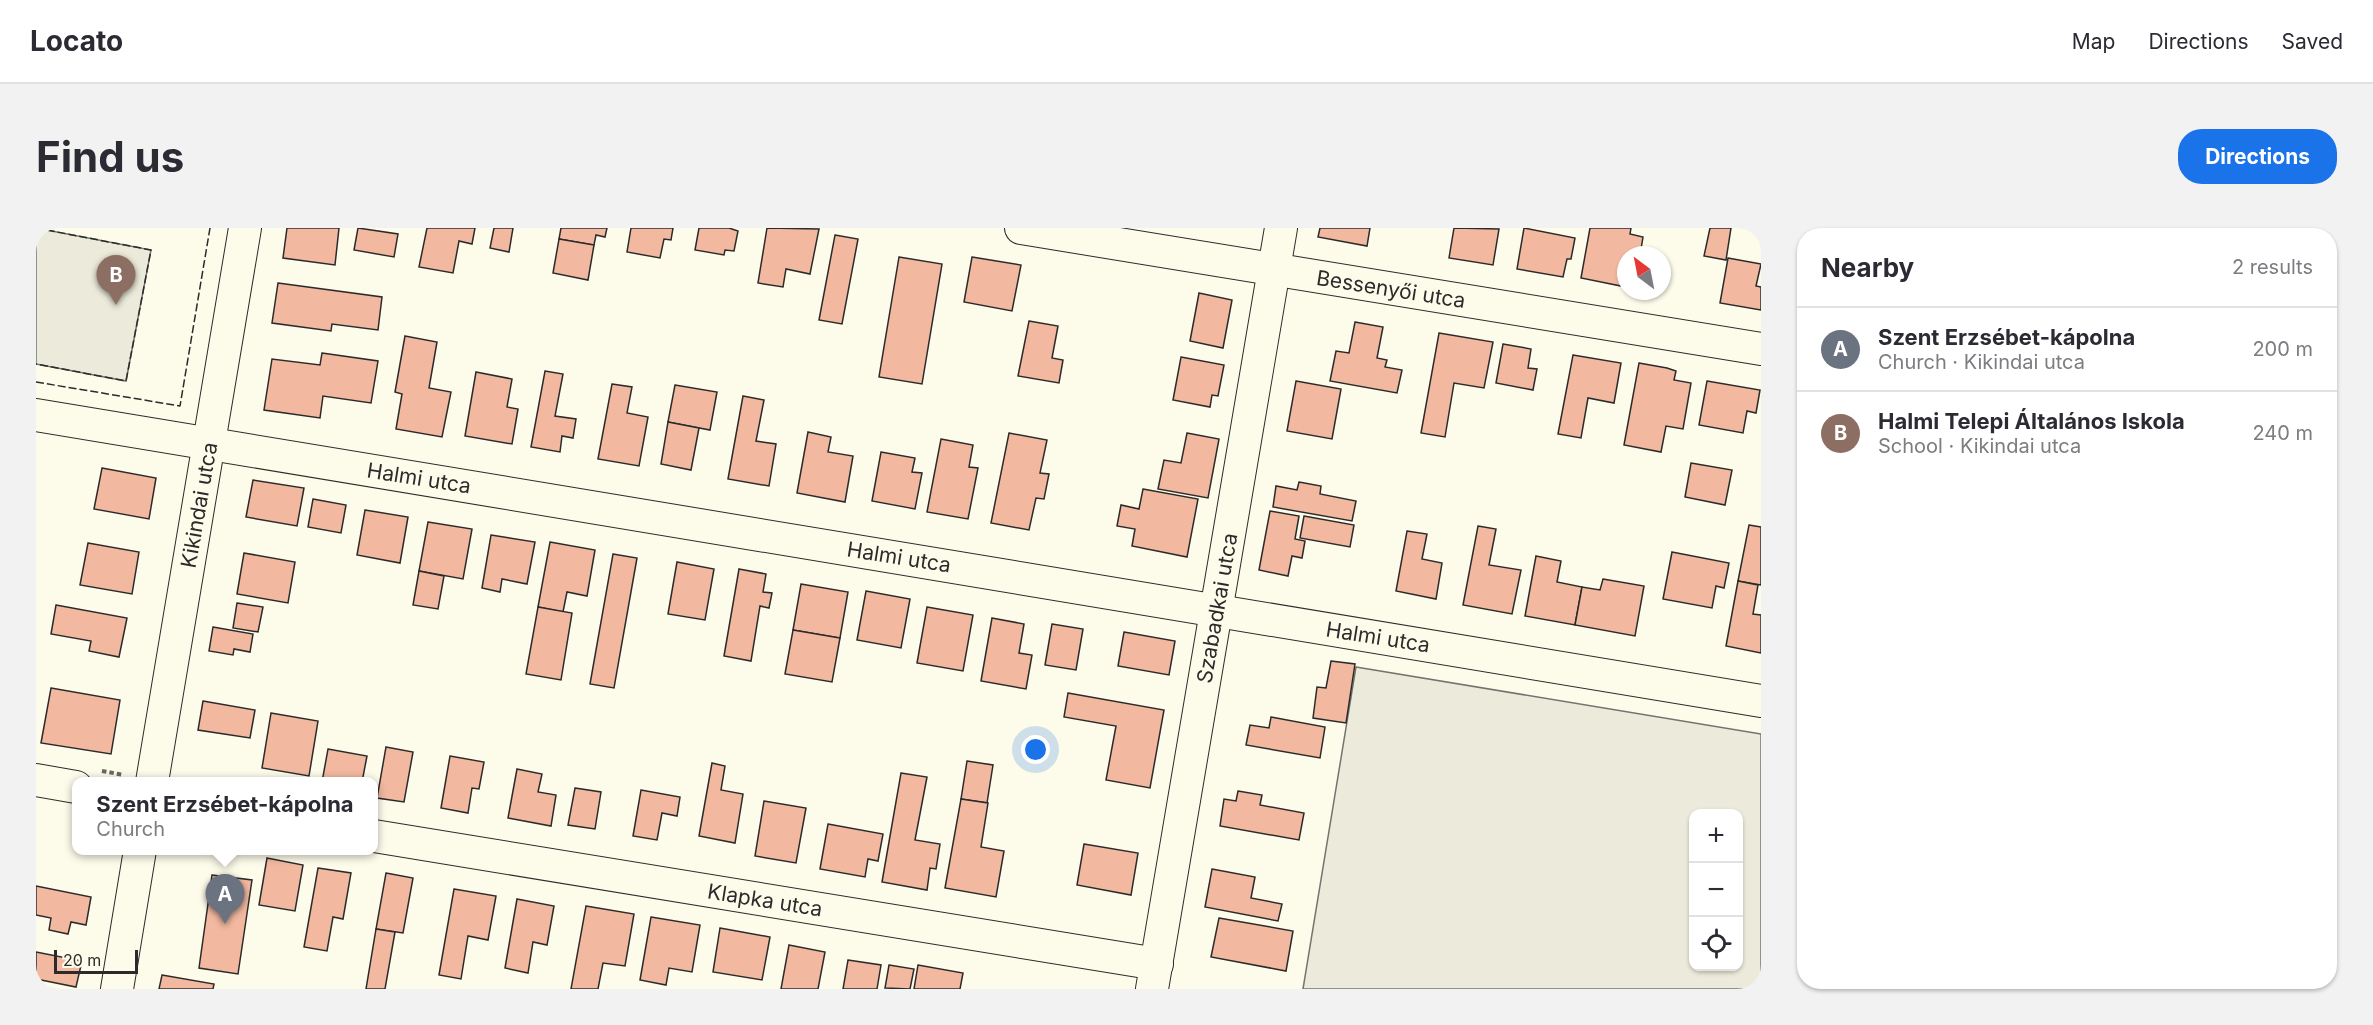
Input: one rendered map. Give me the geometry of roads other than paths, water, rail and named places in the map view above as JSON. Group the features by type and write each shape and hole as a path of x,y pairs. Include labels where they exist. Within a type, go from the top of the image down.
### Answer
{"street":[{"name":"Kikindai utca","path":"153,777 245,228"},
{"name":"Bessenyői utca","path":"1021,228 1761,349"},
{"name":"Szabadkai utca","path":"1154,977 1281,228"},
{"name":"Halmi utca","path":"36,416 1761,701"},
{"path":"36,780 72,786"},
{"name":"Klapka utca","path":"378,837 1154,977"},
{"path":"117,989 139,855"}],"place":[{"name":"Halmi Telepi Általános Iskola","path":"116,305"},
{"name":"Szent Erzsébet-kápolna","path":"225,924"}]}
